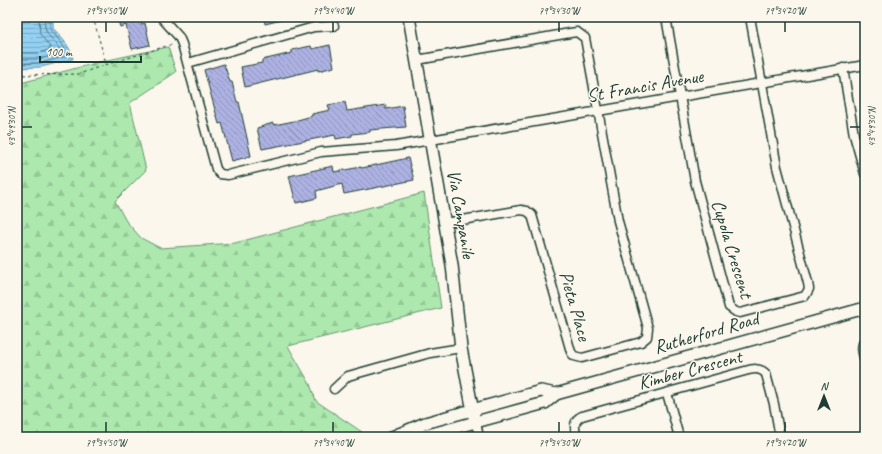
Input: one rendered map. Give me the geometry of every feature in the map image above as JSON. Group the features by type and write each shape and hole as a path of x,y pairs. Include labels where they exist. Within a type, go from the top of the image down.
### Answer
{"main road":[{"name":"Via Campanile","path":"409,17 445,224 454,280 461,348 474,416"},
{"name":"Rutherford Road","path":"396,436 425,423 474,416 542,391 556,394 865,308"}],"street":[{"path":"161,17 179,37 188,63 314,27 334,26"},
{"path":"666,17 680,96"},
{"path":"750,17 761,82"},
{"path":"416,60 577,32 585,38 599,110"},
{"name":"St Francis Avenue","path":"188,63 216,169 220,174 228,175 321,152 386,148 865,65"},
{"path":"843,68 854,135 865,174"},
{"name":"Cupola Crescent","path":"680,96 695,181 729,307 740,313 804,296 809,290 777,167 761,82"},
{"name":"Pieta Place","path":"445,224 512,211 527,211 532,215 534,220 571,352 574,356 582,358 644,340 647,337 648,328 618,221 599,110"},
{"path":"865,340 862,348 865,361"},
{"path":"334,389 348,376 430,353 461,348"},
{"name":"Kimber Crescent","path":"576,437 574,425 582,416 745,371 758,369 763,370 766,374 774,404 780,437"},
{"path":"667,392 679,437"},
{"path":"474,416 479,437"}],"path":[{"path":"93,17 106,64"},
{"path":"17,75 42,76 79,74 106,64 176,44"}],"shaded area":[{"path":"418,17 446,17 418,22"}],"green space":[{"path":"168,47 176,72 130,103 146,170 115,201 126,221 141,238 160,248 235,243 424,193 441,308 288,346 310,384 316,401 362,432 345,437 17,437 17,84 99,62"}],"water":[{"path":"17,17 59,17 53,19 53,28 68,46 73,59 41,67 17,68"}],"building":[{"path":"117,17 139,17 141,24 145,23 150,45 132,49 126,25 120,27"},
{"path":"264,17 286,17 286,19 265,24"},
{"path":"330,45 334,67 318,71 318,69 245,87 241,67 262,63 262,60 292,53 292,50 311,46 312,49"},
{"path":"224,64 230,82 232,82 237,102 239,102 251,156 232,161 222,123 219,124 204,70"},
{"path":"345,102 347,111 386,105 386,109 403,106 406,127 370,130 370,132 352,134 352,136 336,139 335,135 262,149 257,128 273,123 274,125 312,116 312,114 330,110 328,105"},
{"path":"408,158 414,180 344,194 342,184 316,191 317,198 296,203 289,176 333,166 334,172 362,168"}]}
